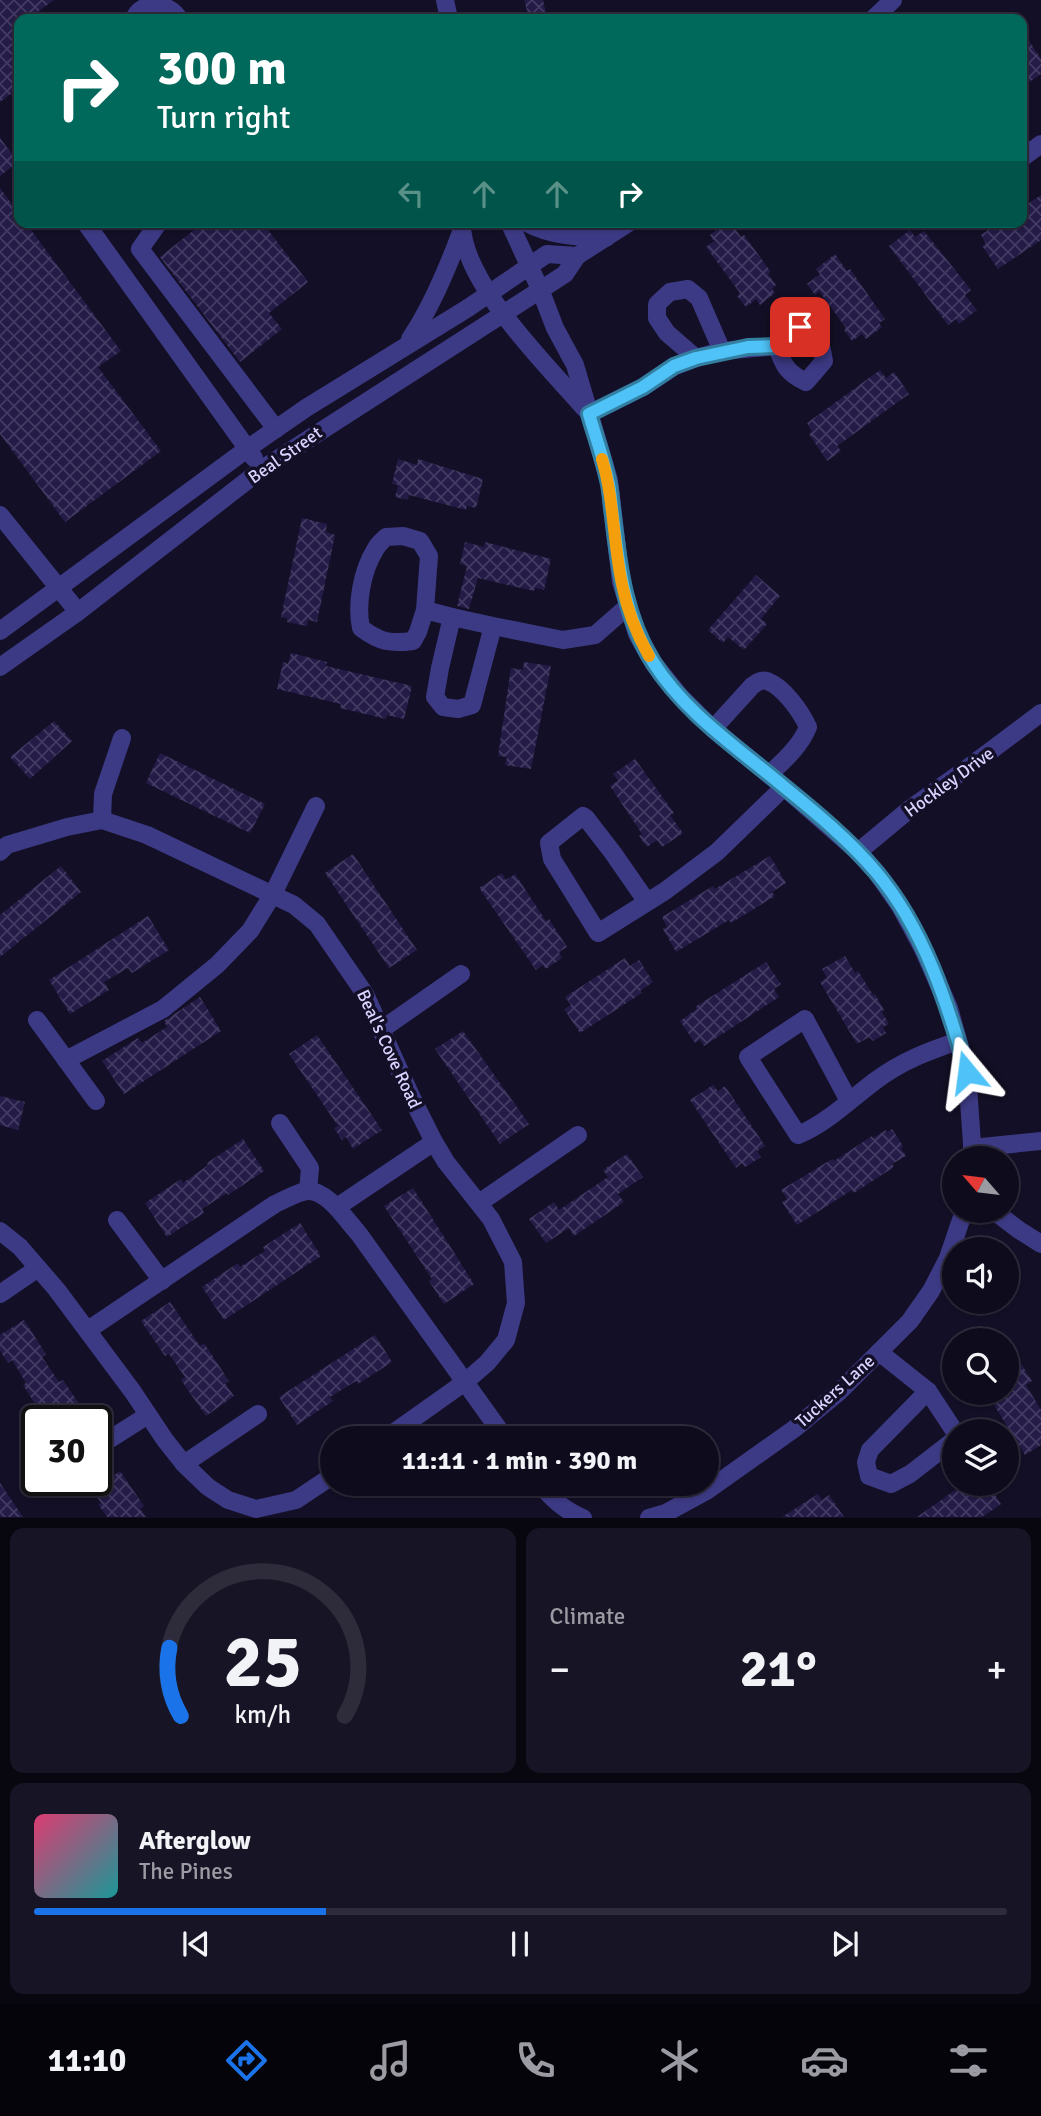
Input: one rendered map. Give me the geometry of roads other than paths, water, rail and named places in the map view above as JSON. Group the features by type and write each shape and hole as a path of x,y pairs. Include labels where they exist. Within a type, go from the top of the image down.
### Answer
{"street":[{"path":"878,14 893,0"},
{"path":"136,14 144,6 159,5 176,14"},
{"path":"89,228 262,469"},
{"path":"155,228 140,249 276,429"},
{"path":"461,228 472,263 488,294 589,414"},
{"path":"407,345 447,271 461,228"},
{"path":"512,228 555,328 575,365 609,481 621,582 637,634 654,664 679,695 713,729 858,852 889,889 923,949 949,1008 967,1072 972,1146"},
{"path":"537,228 578,237 606,238"},
{"name":"Beal Street","path":"0,667 78,612 262,469 504,315 565,274 578,256 621,228"},
{"name":"Beal Street","path":"0,631 276,429 547,254 578,256"},
{"path":"696,358 667,333 657,317 657,304 670,292 688,289 699,298 722,351"},
{"path":"589,414 643,387 674,366 696,358 722,351 777,346"},
{"path":"0,515 78,612"},
{"path":"403,536 420,541 429,555 425,610 413,641 394,643 374,638 361,628 358,616 366,571 375,550 386,537 403,536"},
{"path":"425,610 563,640 595,635 627,607"},
{"path":"452,617 435,697 443,707 458,709 472,705 493,626"},
{"path":"713,729 752,686 760,681 768,681 783,693 796,705 808,727 795,749 769,775"},
{"name":"Hockley Drive","path":"858,852 911,808 1041,713"},
{"path":"102,820 103,794 122,738"},
{"path":"647,902 583,816 549,843 552,859 598,933 665,891 717,852 784,787"},
{"path":"66,1060 163,1009 242,940 273,894 316,806"},
{"name":"Beal's Cove Road","path":"2,844 102,820 147,835 294,905 317,925 365,994 411,1097 446,1162 491,1219 513,1262 516,1303 506,1340 487,1363 465,1382 403,1426"},
{"path":"381,1030 461,974"},
{"path":"849,1101 805,1019 748,1057 798,1135 822,1121 916,1055 958,1041"},
{"path":"37,1020 96,1101"},
{"path":"280,1123 310,1168 308,1191"},
{"path":"479,1203 578,1135"},
{"path":"337,1207 435,1142"},
{"path":"1016,1146 1041,1142"},
{"path":"88,1330 275,1204 308,1191 323,1195 337,1207 359,1234 496,1426"},
{"path":"117,1220 162,1281"},
{"name":"Tuckers Lane","path":"649,1517 685,1504 746,1464 840,1391 910,1321 931,1291 948,1258 960,1223"},
{"path":"1011,1223 1041,1244"},
{"path":"0,1231 20,1247 38,1268 88,1330 184,1464 208,1486 228,1500 256,1509 296,1500 320,1484"},
{"path":"0,1294 38,1268"},
{"path":"879,1352 928,1391 946,1419"},
{"path":"928,1391 870,1450 866,1462 869,1476 891,1484 910,1474 942,1449"},
{"path":"184,1464 258,1414"},
{"path":"112,1438 148,1415"},
{"path":"549,1496 565,1509 581,1517"}]}
